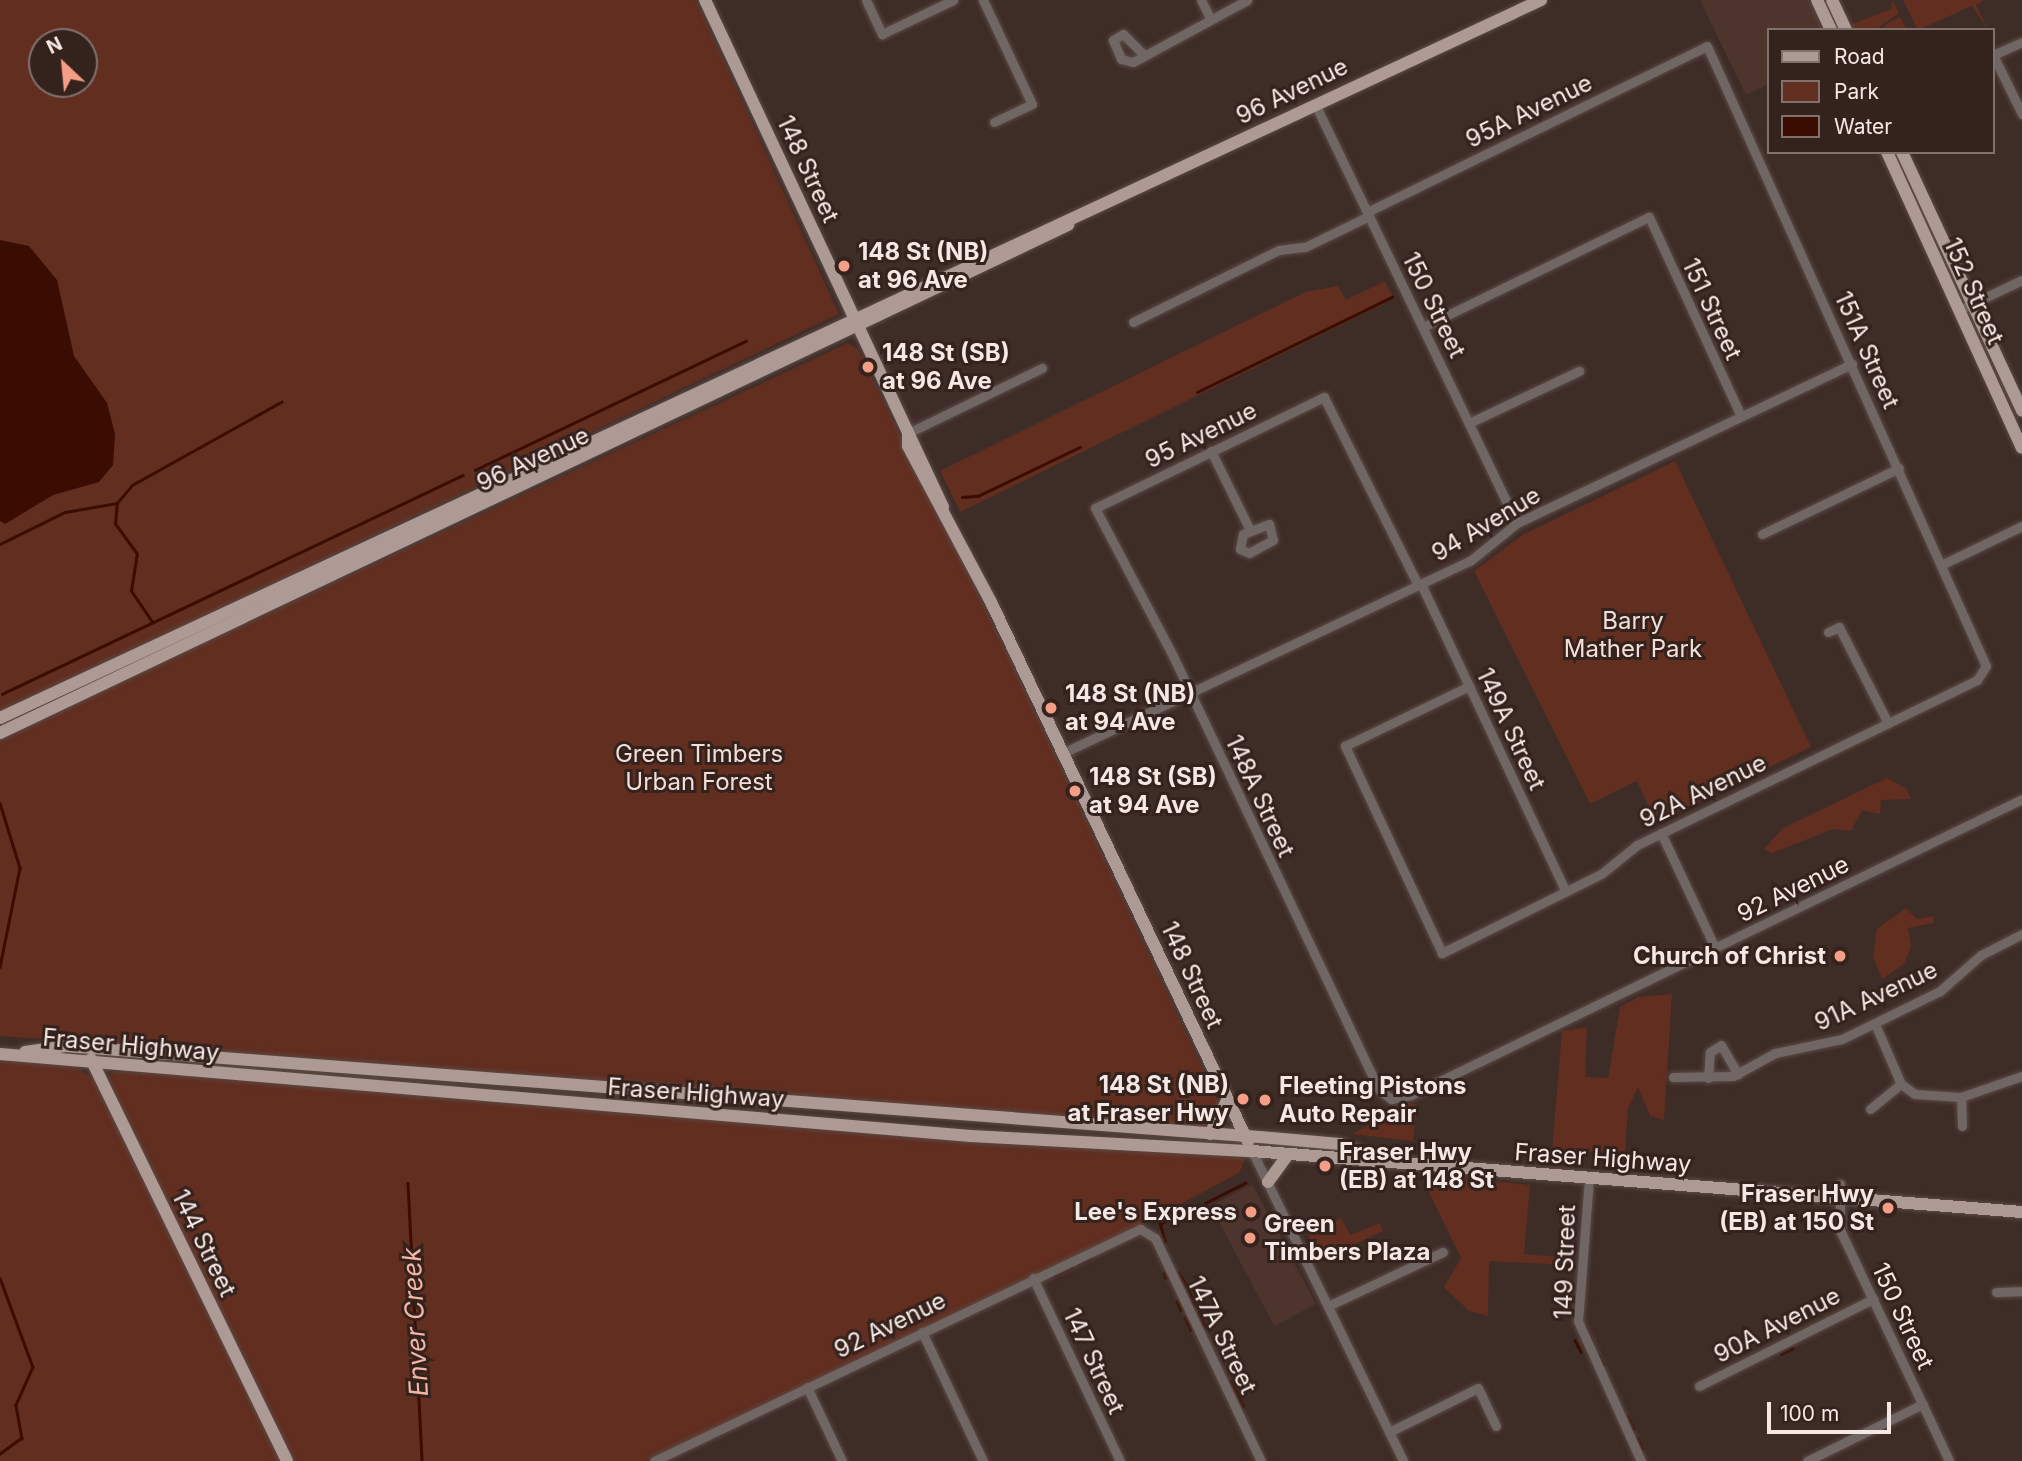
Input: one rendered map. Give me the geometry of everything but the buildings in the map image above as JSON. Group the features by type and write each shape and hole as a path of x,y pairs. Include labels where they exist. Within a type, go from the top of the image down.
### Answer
{"main road":[{"name":"148 Street","path":"705,0 908,433 908,446 943,507 1063,753 1252,1152"},
{"name":"96 Avenue","path":"0,733 856,323 1028,234 1080,218 1524,1 1541,0"},
{"path":"1817,0 1830,28"},
{"path":"1832,0 1845,28"},
{"name":"152 Street","path":"1888,154 2022,411"},
{"name":"152 Street","path":"1903,154 2022,448"},
{"name":"96 Avenue","path":"0,718 856,323"},
{"name":"Fraser Highway","path":"3,1054 72,1047 1340,1144 1389,1163"},
{"name":"144 Street","path":"72,1047 93,1062 287,1461"},
{"name":"Fraser Highway","path":"3,1054 971,1136 1288,1154 1588,1178 1839,1191 2022,1212"},
{"path":"1210,1134 1228,1099"},
{"path":"1268,1182 1288,1154"}],"street":[{"path":"866,0 882,34 953,0"},
{"path":"983,0 1032,104 994,122"},
{"path":"1202,0 1210,18"},
{"path":"1142,53 1247,0"},
{"path":"1994,55 2022,42"},
{"name":"95A Avenue","path":"1133,323 1279,250 1305,247 1707,46"},
{"name":"151A Street","path":"1707,46 1943,564 1985,672"},
{"path":"1994,57 2022,114"},
{"name":"150 Street","path":"1315,104 1517,523"},
{"name":"151 Street","path":"1423,327 1649,217 1741,416"},
{"path":"1966,308 2022,280"},
{"name":"94 Avenue","path":"1063,753 1469,561 1517,523 1852,364"},
{"path":"908,433 1042,368"},
{"path":"1469,423 1579,370"},
{"name":"95 Avenue","path":"1095,508 1324,397"},
{"name":"149A Street","path":"1324,397 1469,686 1566,892"},
{"path":"1212,451 1250,530"},
{"path":"1762,534 1899,468"},
{"name":"148A Street","path":"1095,508 1189,693 1379,1089 1391,1099"},
{"path":"1943,564 2022,526"},
{"path":"1828,632 1839,627 1888,723"},
{"name":"92A Avenue","path":"1469,686 1345,746 1442,953 1566,892 1661,833 1888,723 1985,672"},
{"name":"92 Avenue","path":"1391,1099 1411,1095 2022,799"},
{"path":"1661,833 1715,948"},
{"name":"91A Avenue","path":"1673,1077 1738,1075 1775,1053 1836,1041 1945,988 1981,955 2022,934"},
{"path":"1875,1024 1901,1084 1931,1099 1961,1097 2022,1076"},
{"path":"1708,1078 1710,1052 1721,1045 1738,1075"},
{"path":"1870,1109 1901,1084"},
{"path":"1961,1097 1962,1126"},
{"name":"148 Street","path":"1252,1152 1403,1461"},
{"name":"149 Street","path":"1588,1178 1578,1321 1641,1461"},
{"name":"150 Street","path":"1839,1191 1838,1224 1950,1461"},
{"name":"92 Avenue","path":"654,1461 1033,1278 1144,1230"},
{"name":"147A Street","path":"1144,1230 1155,1238 1261,1461"},
{"path":"1328,1306 1443,1252"},
{"name":"147 Street","path":"1033,1278 1120,1461"},
{"path":"1996,1292 2022,1291"},
{"name":"90A Avenue","path":"1699,1386 1873,1298"},
{"path":"922,1332 984,1461"},
{"path":"807,1387 842,1461"},
{"path":"1389,1432 1478,1388 1496,1426"},
{"path":"1807,1461 1923,1404"}],"shaded area":[{"path":"1700,0 1809,0 1822,28 1766,28 1766,85 1746,95"},
{"path":"1252,1184 1316,1304 1274,1326 1211,1206"}],"green space":[{"path":"0,0 696,0 839,314 0,713"},
{"path":"1892,0 1899,13 1878,28 1853,28 1852,24 1891,9"},
{"path":"1903,0 1985,0 1976,5 1987,28 1972,6 1917,28"},
{"path":"1900,17 1906,28 1883,28"},
{"path":"1385,281 1394,299 960,512 940,471 1305,292 1338,286 1346,300"},
{"name":"Green Timbers Urban Forest","path":"848,343 858,349 1008,655 1218,1101 1208,1127 0,1036 0,738"},
{"name":"Barry Mather Park","path":"1675,461 1811,747 1656,822 1637,781 1590,804 1474,571 1522,535"},
{"path":"1887,778 1907,789 1911,799 1881,800 1880,814 1862,810 1851,831 1833,829 1772,853 1764,849 1783,828"},
{"path":"1906,908 1917,919 1934,916 1933,923 1908,928 1911,947 1904,964 1882,979 1873,956 1877,929"},
{"path":"1672,994 1664,1120 1650,1116 1638,1087 1628,1108 1625,1152 1552,1151 1562,1031 1587,1027 1585,1077 1608,1078 1620,1007 1638,997"},
{"path":"0,1059 76,1067 95,1079 280,1461 0,1461"},
{"path":"122,1071 1235,1156 1245,1160 1239,1173 1141,1225 645,1461 290,1461 108,1082 111,1073"},
{"path":"1411,1103 1417,1105 1413,1141 1352,1134"},
{"path":"1420,1174 1530,1185 1524,1254 1568,1258 1567,1265 1489,1261 1488,1316 1469,1311 1444,1287 1461,1258"},
{"path":"1341,1218 1350,1235 1380,1223 1383,1231 1320,1260 1308,1234"}],"water":[{"path":"0,240 29,246 57,280 74,356 107,403 115,434 113,465 99,482 53,495 5,524 0,521"}],"waterway":[{"path":"1197,392 1392,297"},
{"path":"475,470 746,341"},
{"path":"152,622 131,591 137,554 115,524 117,503 132,485 281,402"},
{"path":"962,497 978,496 1080,447"},
{"path":"2,694 463,475"},
{"path":"0,544 65,512 117,503"},
{"path":"0,803 20,868 0,967"},
{"name":"Enver Creek","path":"408,1183 422,1461"},
{"path":"1205,1203 1245,1183"},
{"path":"1165,1242 1160,1224 1198,1206"},
{"path":"1078,1264 1091,1258"},
{"path":"1054,1276 1072,1267"},
{"path":"1179,1272 1186,1285"},
{"path":"1164,1273 1166,1278"},
{"path":"0,1278 33,1367 16,1405 22,1438 0,1454"},
{"path":"1189,1291 1195,1305"},
{"path":"1177,1301 1181,1310"},
{"path":"1199,1312 1205,1327"},
{"path":"1185,1317 1191,1330"},
{"path":"1586,1327 1592,1341"},
{"path":"1575,1340 1581,1352"},
{"path":"1781,1354 1793,1348"},
{"path":"1599,1355 1604,1365"},
{"path":"1231,1381 1243,1406"},
{"path":"1628,1416 1634,1429"},
{"path":"1638,1438 1643,1449"}],"place":[{"name":"148 St (NB) at 96 Ave","path":"844,266"},
{"name":"148 St (SB) at 96 Ave","path":"868,367"},
{"name":"148 St (NB) at 94 Ave","path":"1051,708"},
{"name":"148 St (SB) at 94 Ave","path":"1075,791"},
{"name":"Church of Christ","path":"1840,956"},
{"name":"148 St (NB) at Fraser Hwy","path":"1243,1099"},
{"name":"Fleeting Pistons Auto Repair","path":"1265,1100"},
{"name":"Fraser Hwy (EB) at 148 St","path":"1325,1166"},
{"name":"Fraser Hwy (EB) at 150 St","path":"1888,1208"},
{"name":"Lee's Express","path":"1251,1212"},
{"name":"Green Timbers Plaza","path":"1250,1238"}]}
